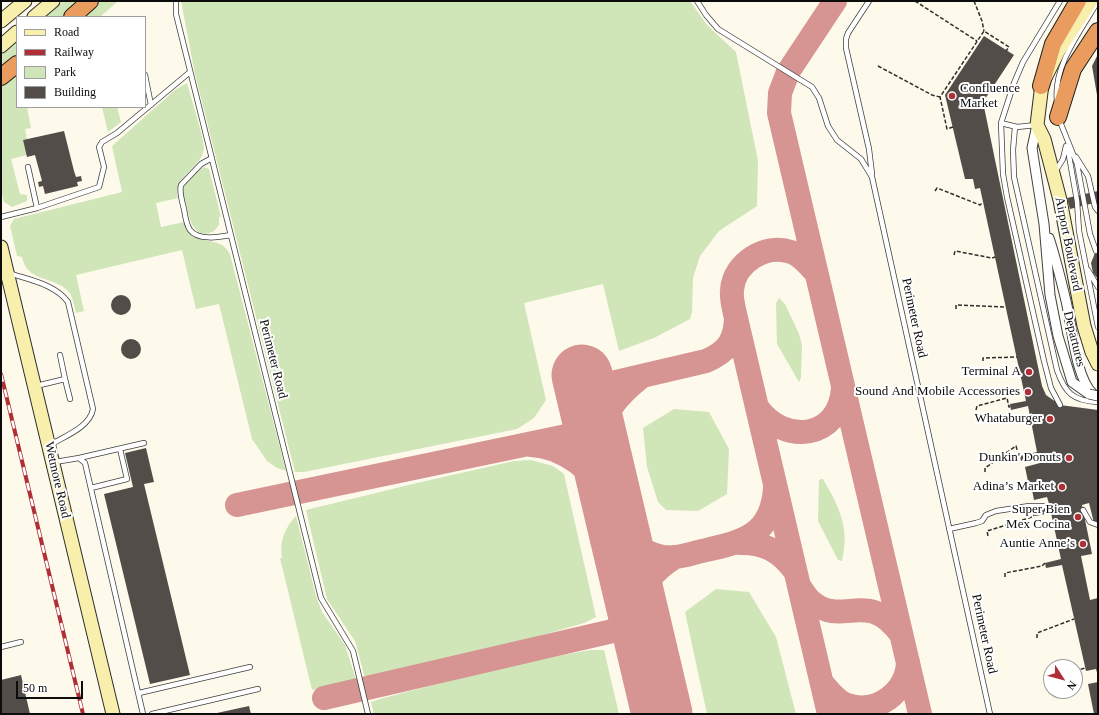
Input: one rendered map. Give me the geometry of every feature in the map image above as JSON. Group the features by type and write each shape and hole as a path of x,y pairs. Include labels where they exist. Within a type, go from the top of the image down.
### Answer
{"highway":[{"path":"73,16 87,1"},
{"path":"73,16 90,1"},
{"path":"1041,86 1053,44 1078,1"},
{"path":"1058,117 1073,69 1098,31"},
{"path":"1,77 16,65"}],"main road":[{"path":"1,21 25,1"},
{"path":"35,16 53,1"},
{"path":"1037,125 1041,86 1059,50 1091,1"},
{"path":"1,46 16,33"},
{"name":"Airport Boulevard","path":"1037,125 1044,139 1060,200 1084,326 1098,364"},
{"name":"Wetmore Road","path":"1,247 113,714"}],"street":[{"path":"1037,125 1032,148 1044,224 1067,302 1081,374 1088,390 1098,401"},
{"name":"Departures","path":"1044,224 1050,295 1058,336 1072,382 1089,394 1098,396"}],"lane":[{"name":"Perimeter Road","path":"176,1 176,14 190,72 321,598 353,650 368,714"},
{"name":"Perimeter Road","path":"697,1 718,29 812,87 819,98 828,126 834,135 861,159 872,177 990,714"},
{"path":"868,1 846,40 846,48 870,149 872,177"},
{"path":"1060,1 1023,62 1014,82 1001,123 1003,174 1009,205 1044,361 1051,388 1060,405"},
{"path":"1098,1 1064,60 1056,96 1058,117 1066,142 1077,201 1079,231 1098,327"},
{"path":"1,217 37,208 99,187 104,168 99,147 102,142 117,133 190,72"},
{"path":"146,80 151,105"},
{"path":"1001,123 1015,127 1037,125"},
{"path":"1015,127 1013,150 1014,177 1057,370 1063,385 1070,394 1080,400 1098,401"},
{"path":"1053,175 1063,159 1066,142"},
{"path":"1066,142 1088,176 1095,207 1098,211"},
{"path":"1066,142 1077,164 1090,234 1096,251"},
{"path":"212,158 201,164 181,184 181,195 187,224 192,232 201,236 220,237 231,235"},
{"path":"28,167 37,208"},
{"path":"1086,264 1094,282 1098,287"},
{"path":"7,272 60,292 68,302 82,357 93,409 92,415 82,426 49,446"},
{"path":"60,356 70,399"},
{"path":"34,387 65,379"},
{"path":"53,462 79,458 144,443"},
{"path":"91,488 127,479 120,449"},
{"path":"79,458 85,463 143,714"},
{"path":"949,529 976,524 982,521 986,515 996,511 1029,506 1050,506"},
{"path":"1083,510 1090,522 1098,525"},
{"path":"1,647 21,642"},
{"path":"139,693 250,667"},
{"path":"152,714 258,689"}],"path":[{"path":"915,1 977,41"},
{"path":"974,1 982,21 984,31 1009,47 1006,51"},
{"path":"953,127 947,128 940,97 966,61 984,31"},
{"path":"878,66 932,95 940,97"},
{"path":"935,191 937,188 980,205 983,202"},
{"path":"954,255 955,250 992,258 995,257"},
{"path":"956,309 956,305 1006,307"},
{"path":"983,360 983,358 1017,358"},
{"path":"976,410 977,406 1007,398 1009,407 1011,406"},
{"path":"985,472 985,468 1016,446 1020,457"},
{"path":"988,536 987,531 1032,517 1035,514"},
{"path":"1005,577 1005,573 1042,566 1045,563"},
{"path":"1037,638 1037,633 1074,619"}],"green space":[{"path":"63,1 118,1 101,16 45,16"},
{"path":"181,1 690,1 707,25 736,52 758,161 757,206 719,231 700,256 693,278 692,312 690,319 654,338 619,351 603,284 524,303 546,400 534,418 517,429 304,472 295,472 195,74"},
{"path":"16,41 16,108 27,108 31,128 25,129 27,139 23,140 27,155 11,159 20,194 27,195 27,201 12,207 4,202 1,190 1,53"},
{"path":"187,83 200,128 204,149 198,162 180,183 178,198 156,203 161,227 184,222 186,228 194,236 222,245 230,254 286,471 277,468 267,461 252,439 219,304 196,309 182,250 76,275 84,311 76,313 72,298 67,290 54,282 34,275 25,265 22,257 17,256 10,226 14,219 122,192 112,146 175,90"},
{"path":"102,108 117,108 121,122 108,132"},
{"path":"204,167 209,169 221,217 219,217 219,225 214,231 207,234 197,231 193,226 183,196 184,186 189,179"},
{"path":"779,298 785,304 799,334 802,345 801,378 799,382 777,344 776,303"},
{"path":"674,409 709,412 729,449 727,494 698,511 666,510 658,502 647,467 643,428"},
{"path":"531,460 553,466 564,474 596,617 584,623 518,642 365,678 355,641 327,599 306,510 514,461"},
{"path":"823,479 829,489 842,518 845,538 842,561 838,560 818,521 819,480"},
{"path":"296,516 316,596 322,612 345,645 356,680 312,690 280,558 282,558 282,540 286,530"},
{"path":"716,589 749,592 776,637 796,714 707,714 685,612"},
{"path":"590,650 604,650 619,714 374,714 371,702 380,699 485,672"}],"building":[{"name":"Terminal A","path":"984,36 1014,55 983,102 1042,386 1046,395 1060,405 1098,410 1098,522 1094,523 1089,503 1082,505 1092,554 1081,556 1090,600 1098,598 1098,676 1096,669 1086,671 1062,565 1046,568 1045,563 1061,559 1051,513 1035,516 1034,511 1050,507 1047,497 1034,500 1032,490 1030,491 1025,467 1040,463 1039,457 1021,461 1020,456 1037,452 1028,406 1011,410 1010,404 1026,401 980,188 975,189 973,179 965,179 945,95"},
{"path":"1098,54 1098,95 1097,95 1092,66"},
{"path":"64,131 76,177 81,176 82,181 77,182 78,186 45,194 43,186 39,187 38,182 42,181 35,155 27,157 23,140"},
{"path":"1098,191 1098,202 1070,209 1067,198"},
{"path":"1098,249 1098,279 1093,273 1091,263"},
{"path":"117,295 125,295 131,301 131,309 125,315 117,315 111,309 111,301"},
{"path":"127,339 135,339 141,345 141,353 135,359 127,359 121,353 121,345"},
{"path":"146,448 154,482 144,484 190,675 150,684 104,494 133,487 125,453"},
{"path":"21,675 30,714 1,714 1,680"},
{"path":"1098,682 1098,714 1094,714 1088,684"},
{"path":"249,706 251,714 217,714 217,713"}],"taxiway":[{"path":"835,1 788,72 780,93 779,113 920,714"},
{"path":"816,273 795,253 781,250 771,250 761,253 752,258 738,271 734,280 732,301 829,714"},
{"path":"586,389 706,361 713,358 724,350 732,340 736,319"},
{"path":"599,446 600,435 607,415 625,391 641,377"},
{"path":"757,407 768,419 781,428 795,432 809,431 822,427 832,418 840,405 843,388"},
{"path":"237,505 595,430"},
{"path":"531,445 543,446 555,450 577,462 596,479 611,499"},
{"path":"617,523 635,544 652,554 664,557 686,555 730,544 742,540 752,534 761,527 768,517 773,504 775,488"},
{"path":"739,543 756,544 771,549 783,558 795,571"},
{"path":"639,615 642,596 648,581 659,569 675,557"},
{"path":"799,586 813,603 825,609 835,612 866,610 877,613 888,620 901,634"},
{"path":"324,698 617,630 630,632 638,638 649,659"},
{"path":"822,683 833,696 843,704 858,707 869,707 879,704 896,691 902,683 908,662"}],"runway":[{"path":"582,375 662,714"}],"railway":[{"path":"1,374 83,714"}],"place":[{"name":"Confluence Market","path":"952,96"},
{"name":"Terminal A","path":"1029,372"},
{"name":"Sound And Mobile Accessories","path":"1028,392"},
{"name":"Whataburger","path":"1050,419"},
{"name":"Dunkin' Donuts","path":"1069,458"},
{"name":"Adina’s Market","path":"1062,487"},
{"name":"Super Bien Mex Cocina","path":"1078,517"},
{"name":"Auntie Anne’s","path":"1083,544"}]}
